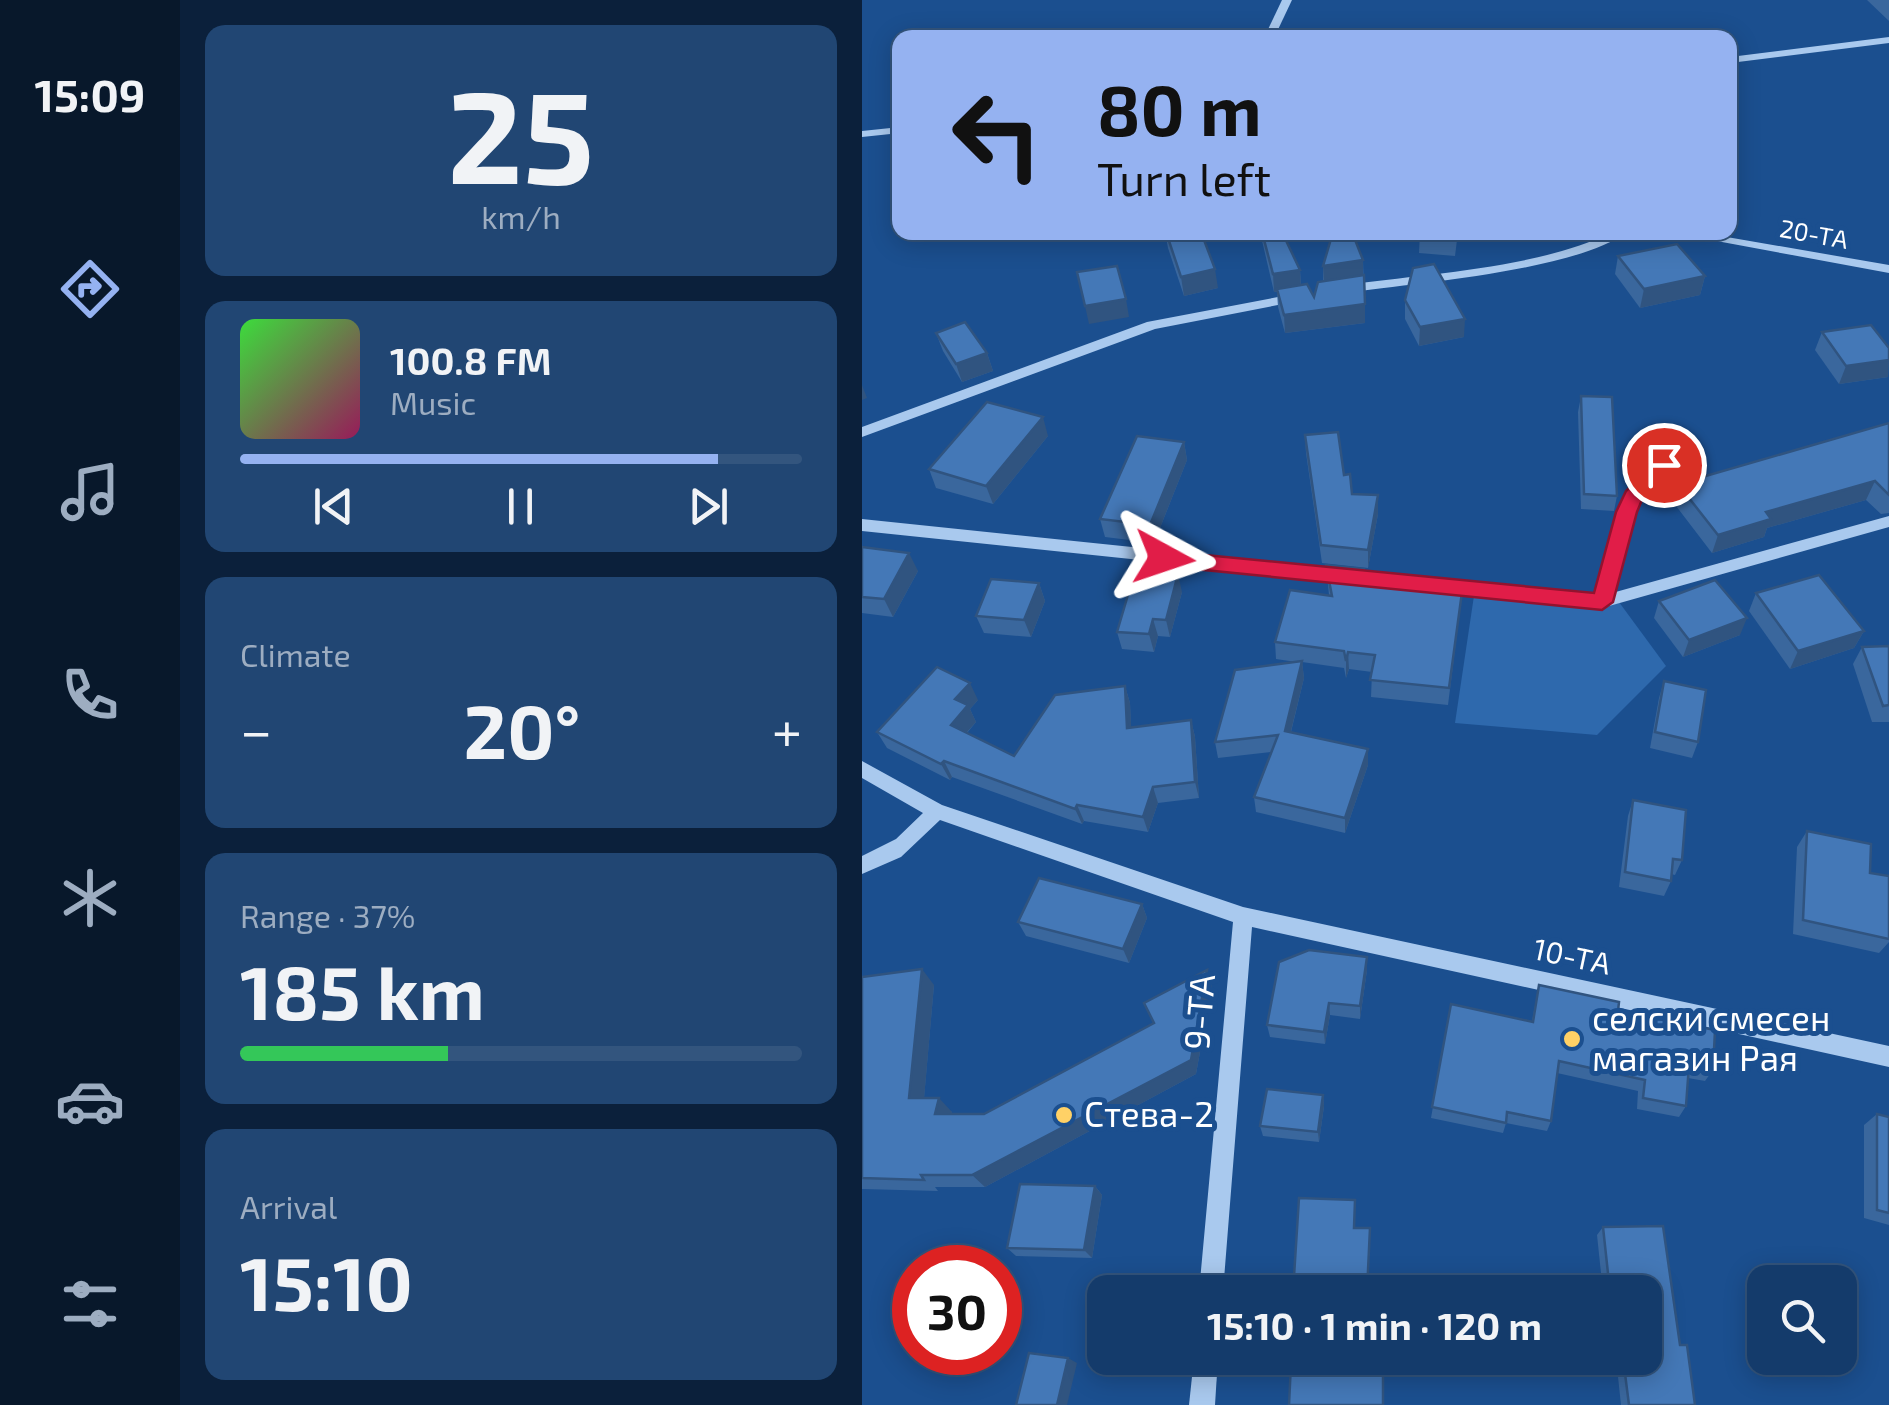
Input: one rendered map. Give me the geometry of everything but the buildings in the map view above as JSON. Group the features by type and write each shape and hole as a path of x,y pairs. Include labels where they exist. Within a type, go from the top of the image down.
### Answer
{"street":[{"path":"1273,30 1286,0"},
{"path":"1737,59 1888,40"},
{"path":"862,134 892,131"},
{"path":"1333,291 1524,261 1608,240"},
{"name":"20-ТА","path":"1720,240 1888,269"},
{"path":"862,432 1152,324 1314,294"},
{"path":"1602,602 1626,512 1636,491 1664,465"},
{"path":"862,525 1602,602 1888,521"},
{"path":"862,768 936,811 917,835 883,860 862,866"},
{"name":"10-ТА","path":"936,811 1242,916 1888,1057"},
{"name":"9-ТА","path":"1213,1275 1242,916"},
{"path":"1202,1405 1205,1375"}],"shaded area":[{"path":"1475,589 1616,598 1666,666 1597,735 1455,723"}],"place":[{"name":"селски смесен магазин Рая","path":"1572,1039"},
{"name":"Стева-2","path":"1064,1115"}],"route":[{"path":"1164,558 1602,602 1626,512 1636,491 1664,465"}]}
